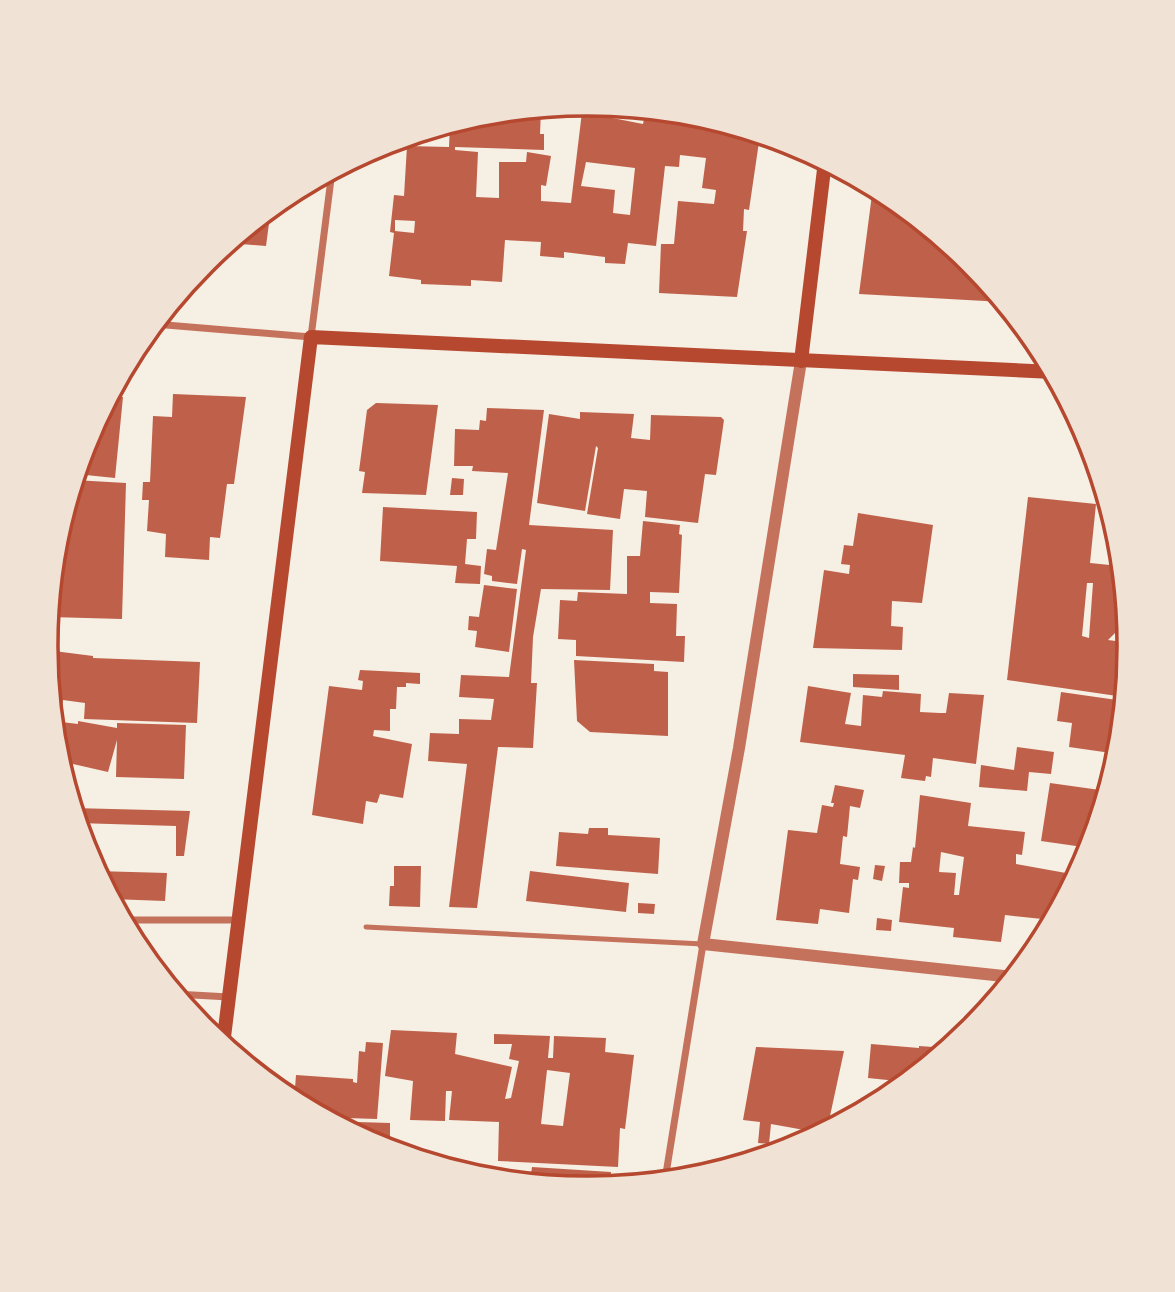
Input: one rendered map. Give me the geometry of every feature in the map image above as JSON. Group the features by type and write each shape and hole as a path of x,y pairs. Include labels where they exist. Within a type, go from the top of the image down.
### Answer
{"main road":[{"path":"801,361 824,172"},
{"path":"225,1032 311,337 1040,371"}],"street":[{"path":"166,325 311,337 330,183"},
{"path":"667,1170 703,944 739,748 801,361"},
{"path":"135,920 238,920"},
{"path":"703,944 1002,976"},
{"path":"189,995 229,997"}],"lane":[{"path":"366,927 703,944"}],"building":[{"path":"581,116 605,116 643,124 644,120 691,126 759,144 749,210 744,209 743,231 747,231 737,297 659,293 661,244 674,244 678,201 714,204 716,190 702,188 706,158 680,155 679,167 665,166 656,246 628,243 625,264 605,263 605,257 564,252 564,258 540,256 541,242 505,240 502,282 471,280 471,286 421,284 421,280 389,276 394,233 390,232 394,195 404,196 407,148 449,147 450,134 484,126 541,118 540,134 544,134 544,150 455,147 455,150 478,152 476,197 499,198 499,162 526,162 527,152 551,156 546,186 541,185 541,201 571,203","holes":["586,162 635,168 630,215 613,213 615,190 581,186","395,220 415,221 414,233 395,231"]},
{"path":"871,199 937,248 989,301 859,294"},
{"path":"269,223 266,246 243,244"},
{"path":"173,394 246,397 234,484 227,484 220,538 210,537 209,560 165,557 166,534 147,531 149,500 142,500 143,482 150,482 153,416 172,417"},
{"path":"120,397 123,397 115,478 86,475 112,412"},
{"path":"376,403 438,405 426,495 362,493 365,472 359,471 367,410"},
{"path":"487,408 544,410 529,525 613,530 610,590 541,589 533,637 531,683 537,683 533,748 498,747 477,908 449,907 467,764 428,761 430,733 459,734 459,719 491,720 494,699 459,697 461,675 509,677 526,550 522,549 517,584 492,581 492,576 484,574 487,549 496,550 508,473 472,471 473,466 454,466 455,429 479,430 480,420 486,421"},
{"path":"580,412 634,414 631,438 650,440 651,415 721,417 724,420 716,475 705,474 698,523 645,517 647,491 624,489 620,519 587,514 598,448 596,446 585,511 537,503 549,414 580,419"},
{"path":"452,478 464,479 463,495 450,495"},
{"path":"85,481 126,483 122,619 59,617 68,543"},
{"path":"1028,497 1096,504 1090,563 1110,565 1110,562 1117,631 1108,640 1117,641 1115,696 1007,680","holes":["1087,583 1093,583 1089,638 1082,636"]},
{"path":"383,507 477,512 476,539 467,539 465,564 481,566 480,584 455,583 457,566 380,561"},
{"path":"858,513 933,525 922,603 892,601 891,626 903,627 902,650 813,648 824,570 849,574 850,565 841,564 844,545 853,546"},
{"path":"643,521 680,525 679,534 682,535 679,593 650,592 650,603 677,604 676,636 685,636 684,662 576,656 576,640 558,639 560,600 577,601 578,592 627,594 627,556 640,556"},
{"path":"484,585 517,589 509,652 475,647 477,631 468,630 469,616 479,617"},
{"path":"58,652 93,658 200,662 197,723 84,719 85,703 63,700 62,710"},
{"path":"574,660 654,664 654,671 668,672 668,736 590,732 577,721"},
{"path":"360,670 420,673 420,684 406,683 406,687 397,687 396,709 390,709 390,731 374,730 373,736 412,744 403,798 380,794 377,803 366,801 363,824 312,815 329,686 362,690 363,681 358,680"},
{"path":"853,674 899,675 899,690 853,687"},
{"path":"808,686 851,693 845,724 861,726 863,695 882,697 883,691 921,694 920,712 946,713 949,693 984,695 976,764 933,758 931,777 926,776 925,781 901,778 905,755 800,742"},
{"path":"1061,692 1114,700 1106,752 1069,747 1072,723 1057,721"},
{"path":"78,721 117,728 117,723 186,725 184,779 116,777 117,740 108,772 73,764 72,767 63,722 78,724"},
{"path":"1017,747 1054,752 1051,774 1029,772 1027,791 979,787 981,765 1014,770"},
{"path":"1050,783 1097,790 1078,846 1041,841"},
{"path":"835,785 864,790 860,808 850,806 847,837 843,836 840,864 860,867 858,880 853,879 849,913 820,909 818,924 776,920 788,830 817,833 822,805 833,807 834,803 831,803"},
{"path":"920,795 971,803 968,826 1025,832 1022,855 1016,854 1016,864 1066,873 1041,919 1005,915 1001,942 953,937 954,928 899,922 903,887 909,888 909,883 899,883 900,862 911,862 913,847 915,848","holes":["941,852 964,857 959,895 954,895 956,873 939,872"]},
{"path":"84,808 190,811 184,856 176,856 176,826 89,823"},
{"path":"589,828 608,828 608,835 660,838 658,874 556,866 559,832 588,834"},
{"path":"875,865 885,866 882,881 873,879"},
{"path":"394,866 421,866 420,907 389,906 390,886 394,886"},
{"path":"108,871 167,873 165,901 123,899"},
{"path":"530,871 629,883 626,912 526,901"},
{"path":"638,903 655,904 654,914 638,913"},
{"path":"877,918 892,920 891,931 876,930"},
{"path":"391,1030 457,1033 455,1054 512,1067 505,1099 511,1098 519,1061 509,1059 512,1044 494,1044 494,1034 550,1036 548,1058 553,1058 554,1036 606,1038 605,1052 634,1055 625,1129 620,1128 618,1167 498,1161 499,1122 449,1120 452,1091 446,1091 445,1121 410,1120 413,1081 385,1076","holes":["547,1070 570,1073 563,1126 541,1124"]},
{"path":"366,1042 383,1043 377,1119 347,1118 295,1087 296,1075 353,1079 353,1082 357,1083 359,1051 365,1052"},
{"path":"871,1044 933,1047 890,1080 868,1078"},
{"path":"756,1047 844,1051 830,1117 802,1130 771,1124 768,1144 758,1143 760,1122 743,1120"},
{"path":"357,1123 390,1123 390,1137 385,1135"},
{"path":"532,1167 611,1172 611,1175 588,1176 531,1173"}]}
